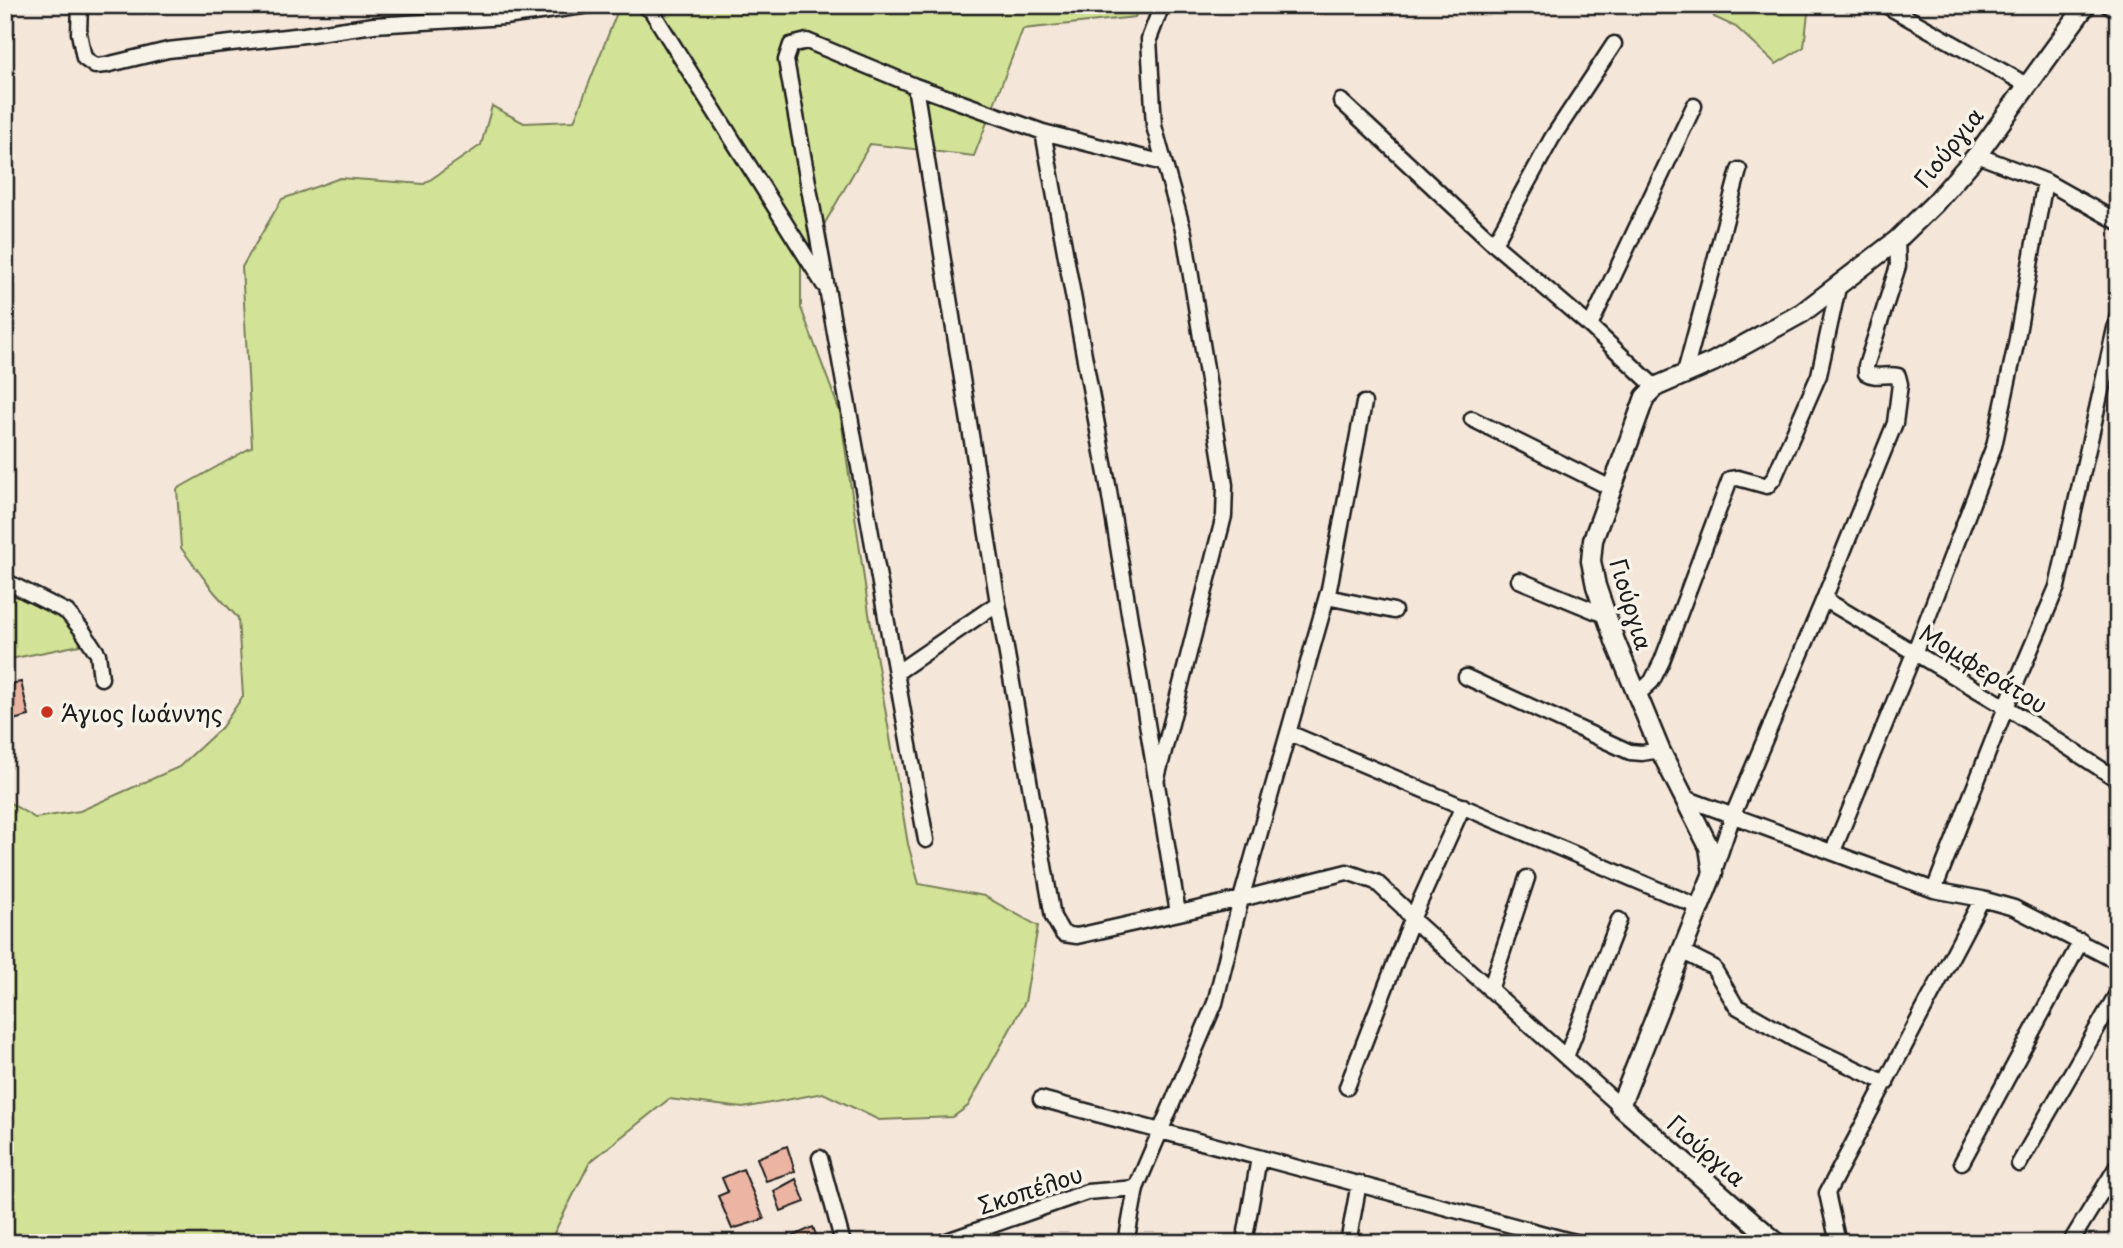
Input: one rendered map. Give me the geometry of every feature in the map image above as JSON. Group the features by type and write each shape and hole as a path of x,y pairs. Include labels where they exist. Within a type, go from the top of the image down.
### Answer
{"street":[{"path":"80,5 79,33 84,58 95,66 167,50 374,25 505,17 590,5"},
{"path":"643,5 651,10 829,294"},
{"path":"1156,782 1224,516 1225,485 1184,233 1154,126 1149,38 1162,5"},
{"path":"1885,5 2027,85"},
{"name":"Γιούργια","path":"1713,873 1709,847 1660,750 1615,641 1596,586 1591,561 1593,540 1645,397 1655,387 1713,362 1802,313 1897,240 1935,203 1977,155 2086,5"},
{"path":"2107,5 2118,10"},
{"path":"926,841 786,60 791,45 807,41 915,86 1043,132 1164,163"},
{"path":"1494,244 1552,138 1614,44"},
{"path":"915,86 998,603 1053,917 1063,934 1077,936 1347,872 1376,882 1412,919 1620,1106 1713,873 1733,815 1895,423 1900,384 1898,376 1872,376 1866,373 1866,366 1898,266 1897,240"},
{"path":"1341,101 1494,244 1655,387"},
{"path":"1590,327 1694,106"},
{"path":"1043,132 1108,485 1178,913"},
{"path":"1977,155 2045,181 2118,222"},
{"path":"1684,376 1739,170"},
{"path":"1833,851 1915,651 1994,446 2016,344 2045,181"},
{"path":"1637,694 1652,681 1662,661 1730,479 1738,478 1767,486 1774,478 1819,375 1839,283"},
{"path":"1934,890 2057,587 2118,315"},
{"path":"1126,1243 1136,1188 1215,1003 1241,899 1327,597 1364,403"},
{"path":"1472,419 1611,488"},
{"path":"1519,580 1607,617"},
{"path":"5,581 67,612 98,654 101,678"},
{"path":"1327,597 1394,611"},
{"name":"Μομφεράτου","path":"1824,599 2007,707 2118,780"},
{"path":"896,673 998,603"},
{"path":"1466,677 1630,752 1660,750"},
{"path":"1289,733 1699,907"},
{"path":"1685,798 1934,890 2014,908 2118,962"},
{"path":"1347,1087 1412,919 1463,807"},
{"path":"1490,990 1528,878"},
{"path":"1838,1243 1827,1193 1982,899"},
{"path":"1566,1057 1619,920"},
{"path":"1962,1162 2081,941"},
{"path":"1681,951 1713,967 1735,1006 1797,1041 1886,1083"},
{"path":"2019,1164 2118,992"},
{"path":"1041,1099 1359,1183 1562,1241 1580,1243"},
{"name":"Γιούργια","path":"1620,1106 1777,1243"},
{"path":"820,1158 843,1243"},
{"path":"1244,1243 1259,1158"},
{"path":"2070,1243 2118,1165"},
{"path":"1348,1243 1359,1183"},
{"name":"Σκοπέλου","path":"950,1241 1087,1192 1136,1188"}],"green space":[{"path":"620,5 1140,5 1135,17 1023,29 974,156 870,144 801,265 801,308 840,412 869,613 908,844 919,884 984,896 1038,926 1025,1002 968,1106 953,1117 879,1120 823,1093 743,1108 669,1099 590,1162 550,1241 545,1243 5,1243 5,800 35,818 80,811 179,767 222,727 243,696 238,618 181,548 177,489 252,447 242,267 282,199 340,178 424,184 481,145 492,106 524,123 574,121"},
{"path":"1710,5 1809,5 1804,47 1776,64 1736,27 1714,17"},
{"path":"5,586 77,624 80,645 5,660"}],"building":[{"path":"21,682 29,716 9,721 5,700 13,698 10,684"},
{"path":"787,1146 795,1171 766,1181 757,1158"},
{"path":"743,1169 764,1219 732,1229 718,1196 728,1192 722,1178"},
{"path":"796,1179 805,1202 781,1211 774,1191"},
{"path":"813,1227 819,1243 793,1243 791,1237"}],"place":[{"name":"Άγιος Ιωάννης","path":"47,712"}]}
